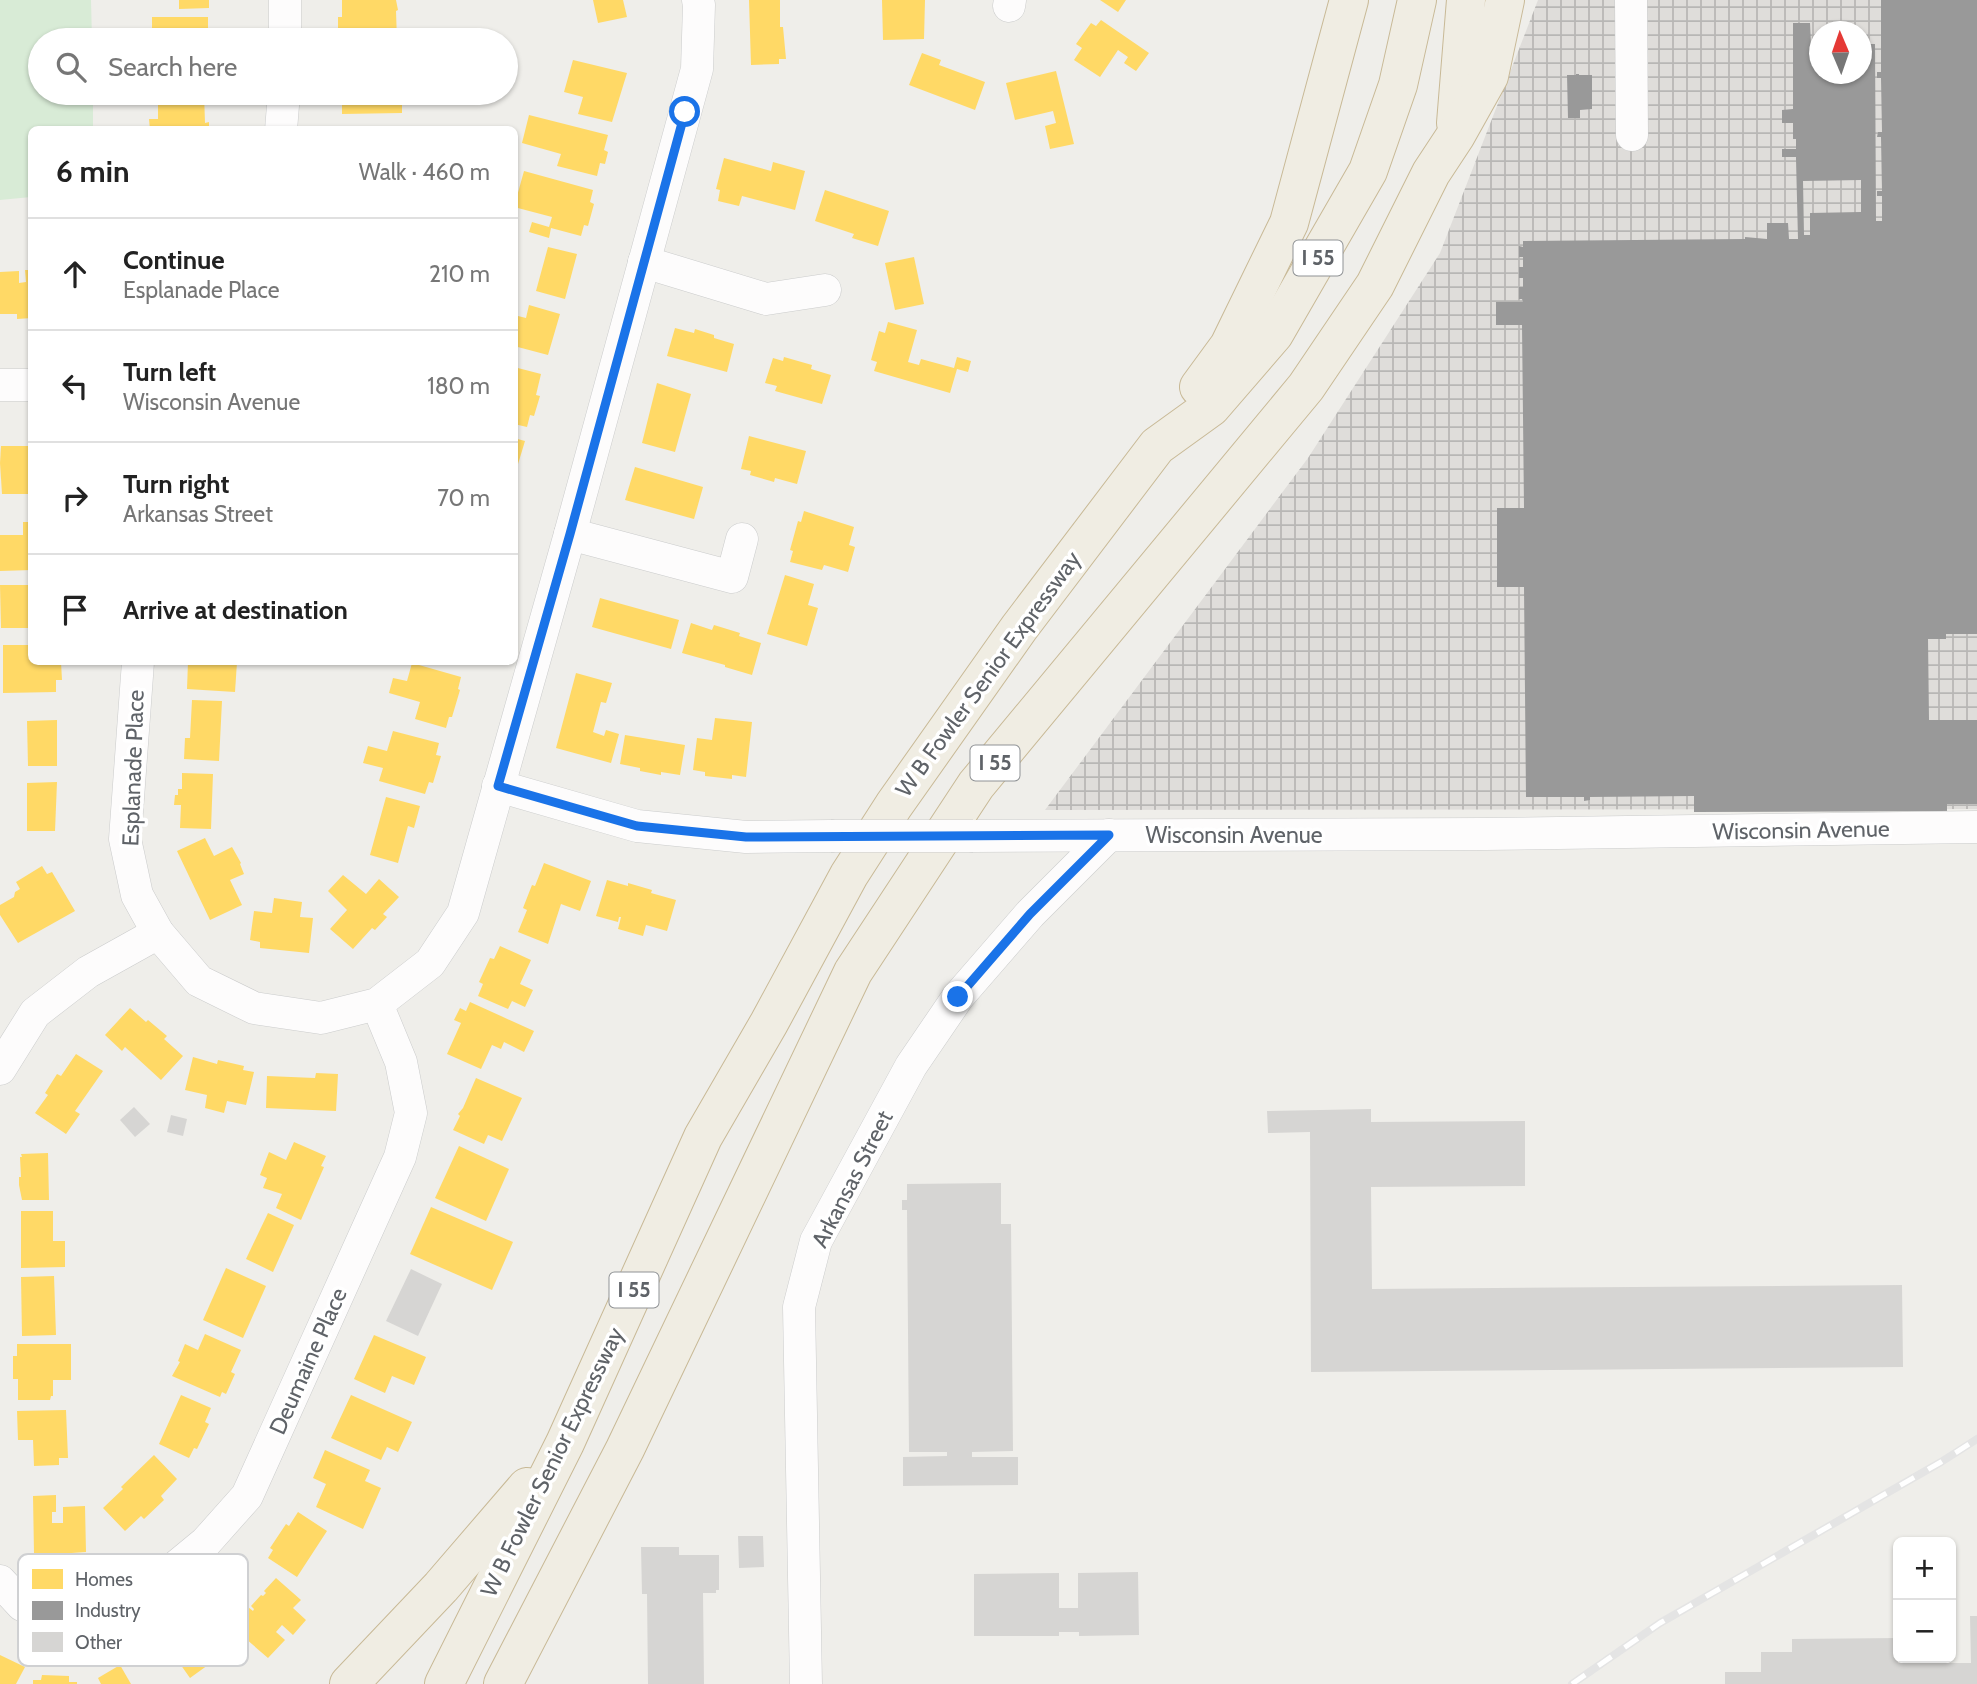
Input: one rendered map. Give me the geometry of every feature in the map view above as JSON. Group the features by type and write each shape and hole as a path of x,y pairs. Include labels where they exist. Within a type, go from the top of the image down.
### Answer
{"highway":[{"path":"1157,446 1229,346 1289,223 1349,0"},
{"name":"I 55","path":"503,1684 625,1449 853,972 976,785 1306,387 1375,285 1431,173 1455,135 1466,0"},
{"path":"1455,135 1489,76 1505,0"},
{"name":"W B Fowler Senior Expressway","path":"444,1684 565,1443 703,1137 769,1023 849,875 894,805 1018,628 1157,446 1212,407 1275,334 1367,171 1398,85 1415,13"},
{"path":"349,1684 441,1587 565,1443"}],"street":[{"path":"285,0 285,28"},
{"name":"Esplanade Place","path":"138,665 125,839 137,895 158,933 199,981 254,1008 321,1018 377,1004 430,963 463,913 570,534 696,69 698,0"},
{"path":"1632,0 1632,135"},
{"path":"281,126 283,105"},
{"path":"644,262 766,299 825,290"},
{"path":"0,385 28,385"},
{"path":"570,534 732,577 742,539"},
{"name":"Wisconsin Avenue","path":"498,786 637,826 746,837 1485,834 1977,827"},
{"name":"Arkansas Street","path":"806,1684 799,1307 816,1241 911,1066 958,997 1030,914 1109,835"},
{"path":"0,1069 35,1013 88,972 158,933"},
{"name":"Deumaine Place","path":"191,1554 206,1542 247,1496 400,1157 411,1113 401,1062 377,1004"},
{"name":"Deumaine Place","path":"0,1581 18,1601"}],"shaded area":[{"path":"1538,0 1977,0 1977,809 1045,810 1308,458 1440,253"}],"green space":[{"path":"0,0 91,0 92,28 28,28 28,105 93,105 93,126 28,126 28,197 0,200"}],"building: Homes":[{"path":"179,0 209,0 209,8 179,9"},
{"path":"342,0 396,0 397,28 338,28 338,17 342,17"},
{"path":"593,0 623,0 627,17 598,23"},
{"path":"749,0 780,0 780,27 783,27 786,59 779,59 779,64 751,65"},
{"path":"882,0 925,0 924,39 883,40"},
{"path":"1100,0 1126,0 1118,12"},
{"path":"152,17 208,17 208,28 152,28"},
{"path":"1101,20 1149,53 1136,71 1124,63 1128,57 1118,50 1100,77 1074,60 1082,48 1076,44 1091,23 1096,26"},
{"path":"922,53 941,60 939,65 985,82 975,110 909,85"},
{"path":"573,60 627,73 612,122 578,114 583,97 564,92"},
{"path":"1056,71 1074,144 1050,149 1045,126 1056,123 1053,111 1015,120 1006,83"},
{"path":"158,105 204,105 205,123 209,122 209,126 150,126 149,119 158,119"},
{"path":"342,105 402,105 402,113 342,114"},
{"path":"529,115 608,135 604,150 608,152 605,164 600,163 597,176 557,166 561,154 522,143"},
{"path":"724,158 771,171 773,162 805,171 795,210 742,196 739,206 718,201 720,190 716,189"},
{"path":"524,171 593,190 590,202 594,204 588,226 584,225 581,236 551,228 549,238 529,232 532,222 549,227 552,217 518,208 518,193"},
{"path":"825,190 889,211 878,246 852,238 854,234 815,221"},
{"path":"548,247 577,254 565,299 536,291"},
{"path":"914,257 924,304 895,310 885,263"},
{"path":"25,270 28,270 28,318 17,319 17,314 0,314 0,272 19,271 19,283 26,282"},
{"path":"529,305 560,314 548,355 518,347 518,316 526,318"},
{"path":"888,322 917,330 908,362 919,365 921,359 954,368 957,357 971,361 968,372 957,369 950,393 874,371 877,362 871,360 879,331 885,333"},
{"path":"675,328 694,333 695,329 734,344 727,372 667,356"},
{"path":"784,357 812,365 811,369 831,375 822,404 775,391 777,386 765,383 773,358 783,361"},
{"path":"518,368 541,374 536,395 540,396 534,416 530,415 527,427 518,425"},
{"path":"657,383 691,394 675,452 642,443"},
{"path":"749,436 806,451 797,484 775,478 774,482 750,475 751,471 741,469"},
{"path":"518,439 525,441 518,464"},
{"path":"1,446 28,446 28,494 2,494"},
{"path":"635,467 703,487 694,519 625,500"},
{"path":"804,511 854,527 849,545 855,547 848,572 824,565 822,570 790,562 793,551 790,550 798,521 801,522"},
{"path":"23,522 28,522 28,570 0,571 0,535 23,535"},
{"path":"785,575 814,584 808,605 818,608 807,646 767,634"},
{"path":"0,585 28,585 28,628 1,628"},
{"path":"600,598 679,620 671,649 592,627"},
{"path":"691,623 712,630 714,625 761,643 752,675 682,653"},
{"path":"3,645 28,645 28,665 61,665 62,680 56,680 56,692 3,693"},
{"path":"188,665 237,665 235,692 187,689"},
{"path":"411,665 461,677 460,690 446,728 415,719 420,702 389,693 393,678 407,681"},
{"path":"576,673 612,683 606,703 601,702 593,732 604,736 606,730 619,734 611,763 556,748"},
{"path":"192,700 222,701 219,761 184,759 185,738 190,738"},
{"path":"715,718 752,722 746,777 732,775 732,779 705,776 705,772 693,770 697,738 712,740"},
{"path":"57,720 57,766 28,766 27,721"},
{"path":"393,731 439,743 436,755 441,756 433,783 429,782 425,794 379,781 383,768 363,763 368,746 387,751"},
{"path":"625,735 685,745 680,775 661,772 661,775 620,764"},
{"path":"182,773 213,774 211,829 180,828 181,805 174,805 178,789 182,789"},
{"path":"57,782 55,831 27,831 27,783"},
{"path":"386,797 420,806 414,828 408,826 398,863 370,855"},
{"path":"205,838 214,856 232,847 244,874 230,880 242,905 210,920 177,851"},
{"path":"544,863 591,881 580,911 561,904 548,944 518,932 527,910 523,908"},
{"path":"42,866 47,874 52,872 75,911 18,943 0,915 0,905 14,897 15,892 20,889 16,882"},
{"path":"343,875 366,894 379,879 399,897 383,914 387,917 375,930 372,928 353,949 330,929 347,910 328,891"},
{"path":"607,880 628,886 628,883 676,900 667,931 646,925 643,936 618,929 621,917 618,922 596,916"},
{"path":"274,898 302,902 300,917 313,918 309,953 260,948 260,942 250,940 254,911 272,913"},
{"path":"500,946 531,960 520,984 533,990 525,1007 512,1001 508,1009 478,996 483,984 479,982 490,958 494,959"},
{"path":"470,1002 534,1031 524,1052 504,1042 501,1049 492,1045 481,1069 447,1054 461,1023 454,1020 460,1008 466,1011"},
{"path":"130,1008 167,1036 164,1039 183,1056 161,1080 125,1047 122,1051 105,1035"},
{"path":"76,1054 103,1071 75,1111 80,1114 66,1134 35,1113 48,1095 45,1093 57,1074 61,1076"},
{"path":"193,1057 217,1064 218,1060 244,1066 243,1070 254,1072 246,1105 227,1101 224,1113 205,1108 207,1095 185,1090"},
{"path":"316,1073 338,1074 336,1111 266,1108 267,1076 315,1078"},
{"path":"476,1078 522,1098 502,1141 488,1135 484,1144 453,1130"},
{"path":"294,1142 326,1156 321,1166 324,1167 301,1220 276,1208 282,1194 263,1188 267,1178 260,1175 269,1152 286,1160"},
{"path":"459,1146 509,1169 486,1221 435,1198"},
{"path":"48,1153 49,1200 22,1200 19,1185 21,1154"},
{"path":"431,1207 513,1242 492,1290 410,1254"},
{"path":"21,1211 53,1211 53,1241 65,1241 65,1267 21,1268"},
{"path":"268,1213 294,1225 273,1272 246,1259"},
{"path":"226,1268 266,1286 243,1338 203,1320"},
{"path":"54,1276 56,1335 22,1336 21,1277"},
{"path":"205,1334 241,1350 231,1372 235,1374 226,1394 222,1392 220,1397 172,1376 180,1362 178,1361 185,1344 198,1350"},
{"path":"374,1335 426,1357 414,1385 392,1376 385,1393 354,1379"},
{"path":"17,1344 71,1344 71,1380 53,1380 53,1396 50,1400 18,1400 18,1379 13,1379 13,1356 17,1356"},
{"path":"181,1395 211,1408 205,1422 209,1424 197,1449 194,1448 189,1458 159,1444"},
{"path":"351,1395 412,1422 398,1452 387,1447 381,1460 331,1438"},
{"path":"66,1410 68,1458 59,1458 59,1465 34,1466 33,1440 18,1440 17,1411"},
{"path":"325,1450 370,1470 365,1481 381,1488 363,1529 316,1507 326,1484 313,1478"},
{"path":"154,1455 177,1479 161,1496 164,1500 144,1519 141,1516 125,1531 103,1508"},
{"path":"56,1495 56,1512 52,1512 52,1523 63,1523 63,1507 85,1506 86,1552 34,1553 33,1496"},
{"path":"298,1512 327,1531 297,1577 268,1558 273,1550 270,1548 286,1524 289,1526"},
{"path":"276,1578 301,1600 293,1608 306,1620 293,1635 282,1625 276,1632 285,1640 268,1658 248,1641 248,1607 253,1611 251,1606 266,1593 264,1591"},
{"path":"0,1655 18,1666 25,1667 16,1684 0,1684"},
{"path":"121,1666 131,1684 101,1684 98,1678"},
{"path":"182,1666 207,1666 190,1678"},
{"path":"42,1675 69,1676 69,1682 77,1684 33,1684 33,1680 41,1680"}],"building: Industry":[{"path":"1881,0 1977,0 1977,634 1946,634 1946,639 1928,639 1929,720 1977,720 1977,804 1947,804 1947,811 1694,812 1694,796 1590,797 1590,800 1584,801 1584,797 1526,797 1524,587 1497,587 1497,508 1524,508 1522,325 1496,325 1496,302 1523,302 1519,299 1519,287 1523,287 1523,278 1519,278 1519,267 1523,267 1523,257 1519,257 1519,246 1523,247 1523,241 1745,237 1767,239 1767,223 1788,223 1789,239 1798,239 1796,157 1782,157 1782,149 1796,149 1793,123 1782,123 1782,110 1793,109 1793,23 1809,23 1809,84 1872,84 1872,44 1875,44 1876,221 1882,221 1882,196 1877,196 1877,191 1882,191 1881,137 1877,137 1878,132 1882,132 1881,78 1877,78 1877,72 1881,72","holes":["1861,180 1861,212 1810,213 1810,235 1804,235 1803,181"]},
{"path":"1567,75 1592,75 1592,109 1580,110 1580,118 1568,118"}],"building: Other":[{"path":"134,1107 150,1124 135,1137 120,1120"},
{"path":"1371,1109 1371,1122 1525,1121 1525,1186 1371,1187 1372,1289 1902,1285 1903,1367 1311,1372 1310,1132 1268,1133 1267,1111"},
{"path":"171,1115 187,1119 183,1136 167,1132"},
{"path":"1001,1183 1001,1224 1011,1224 1013,1451 972,1452 972,1457 1018,1457 1018,1485 903,1486 903,1457 947,1456 947,1452 909,1452 907,1210 902,1210 902,1200 907,1200 907,1184"},
{"path":"411,1269 442,1284 418,1336 386,1321"},
{"path":"738,1536 763,1536 764,1567 739,1568"},
{"path":"641,1547 679,1547 679,1555 719,1555 719,1590 716,1590 716,1593 703,1593 704,1684 648,1684 647,1594 642,1594"},
{"path":"1138,1572 1139,1635 1079,1636 1079,1632 1059,1632 1059,1636 974,1636 974,1574 1059,1573 1059,1608 1078,1608 1078,1573"},
{"path":"1970,1616 1977,1616 1977,1684 1725,1684 1725,1672 1761,1672 1761,1652 1792,1652 1792,1639 1893,1638 1893,1663 1971,1663"}],"railway":[{"path":"1572,1684 1660,1623 1977,1439"}],"route":[{"path":"685,112 498,786 637,826 746,837 1109,835 1030,914 958,997"}]}
